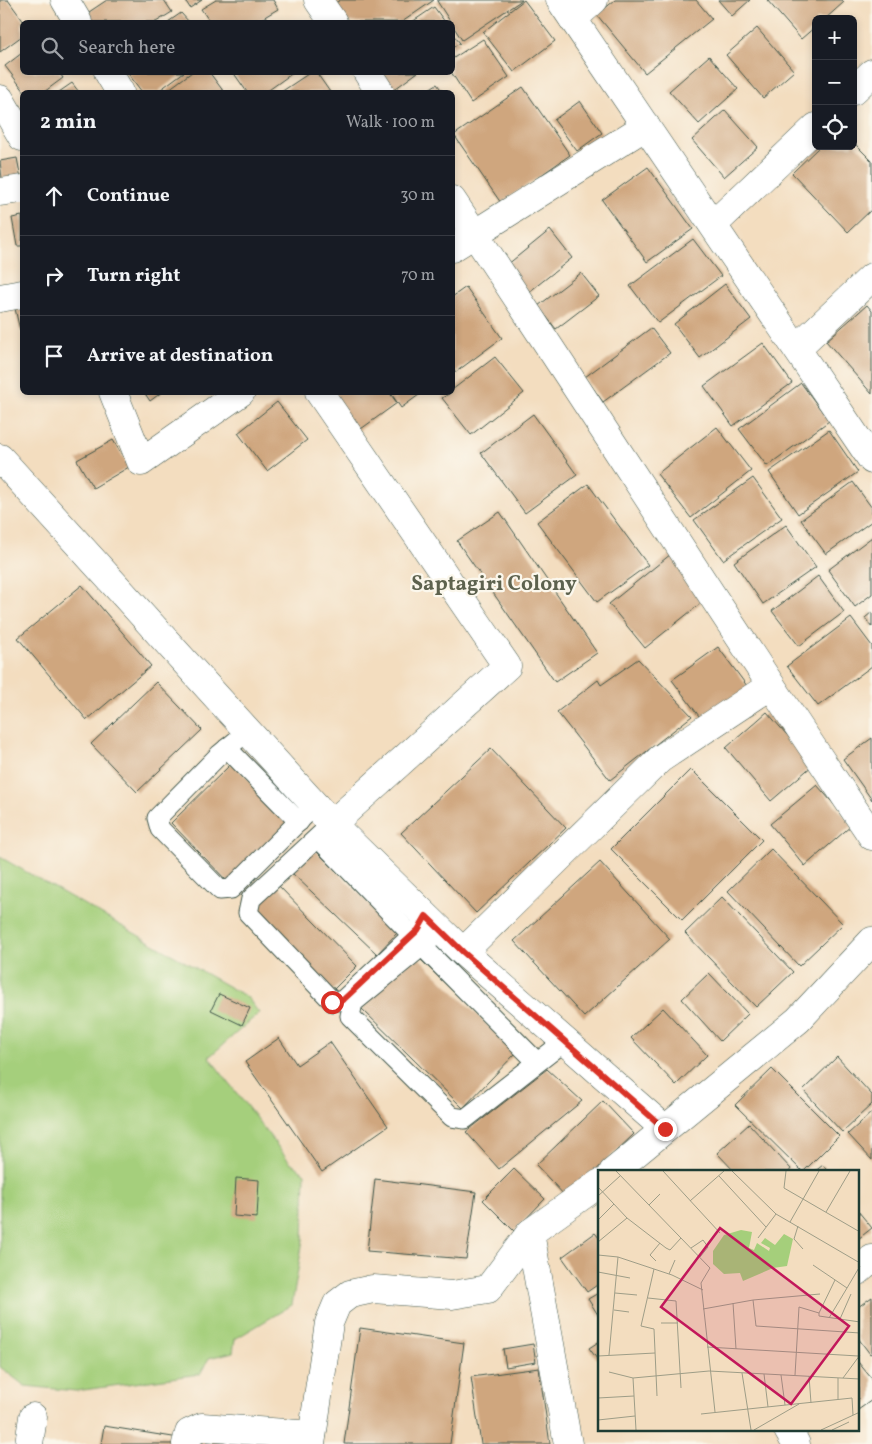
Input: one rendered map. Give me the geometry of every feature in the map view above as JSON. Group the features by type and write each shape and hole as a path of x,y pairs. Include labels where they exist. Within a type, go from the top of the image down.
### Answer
{"street":[{"path":"64,0 77,20"},
{"path":"318,0 332,20"},
{"path":"594,0 567,9 872,460"},
{"path":"857,87 872,73"},
{"path":"110,75 119,90"},
{"path":"368,75 379,90"},
{"path":"1,104 20,134"},
{"path":"455,246 646,126"},
{"path":"714,224 812,130"},
{"path":"0,192 20,189"},
{"path":"455,204 574,382 770,686 872,836"},
{"path":"798,348 872,277"},
{"path":"0,298 20,294"},
{"path":"114,395 141,462 237,395"},
{"path":"316,822 507,666 321,395"},
{"path":"0,458 248,731 316,822 426,932 463,952 665,1129"},
{"path":"463,952 660,759 770,686"},
{"path":"615,1170 798,1020 872,941"},
{"path":"186,1444 189,1433 202,1427 281,1438 311,1440 329,1323 336,1304 350,1294 373,1289 452,1295 488,1289 530,1233 598,1183"},
{"path":"530,1233 568,1444"},
{"path":"860,1269 872,1259"},
{"path":"29,1444 33,1416"},
{"path":"789,1432 796,1444"}],"lane":[{"path":"248,731 227,748 157,818 160,830 220,890 231,889 316,822"},
{"path":"227,748 316,822"},
{"path":"316,822 251,899 248,913 332,1002 343,1000 426,932"},
{"path":"426,932 353,1003 350,1016 452,1117 465,1119 565,1041"},
{"path":"426,932 537,1062"}],"green space":[{"path":"0,857 247,997 259,1013 209,1057 289,1161 305,1173 303,1240 292,1305 235,1339 233,1352 209,1358 200,1374 76,1391 25,1386 0,1367"}],"building":[{"path":"0,0 8,0 23,20 20,20 20,37 0,52"},
{"path":"107,0 164,0 172,12 159,20 86,20 83,16"},
{"path":"185,0 202,0 190,8"},
{"path":"216,0 273,0 278,9 259,20 209,20 201,9"},
{"path":"340,0 434,0 405,20 346,20 334,4"},
{"path":"522,0 462,40 455,29 455,20 449,20 437,1"},
{"path":"524,0 555,41 514,72 483,32"},
{"path":"615,0 696,0 712,19 645,73 597,15"},
{"path":"718,0 750,0 732,16"},
{"path":"767,0 842,0 844,2 829,15 812,15 812,29 801,39"},
{"path":"434,7 444,20 415,20"},
{"path":"181,13 187,20 171,20"},
{"path":"757,28 794,71 763,98 726,55"},
{"path":"455,37 460,43 455,46"},
{"path":"483,39 509,77 471,103 453,75 455,75 455,57"},
{"path":"20,55 20,75 61,75 63,78 47,90 23,90 5,66"},
{"path":"709,56 738,89 699,124 669,91"},
{"path":"129,75 180,75 160,90 140,90"},
{"path":"188,75 211,75 222,90 168,90"},
{"path":"235,75 290,75 269,90 246,90"},
{"path":"306,75 318,75 329,90 284,90"},
{"path":"380,75 414,75 393,90 391,90"},
{"path":"72,83 77,90 62,90"},
{"path":"437,84 442,90 427,90"},
{"path":"523,87 570,155 501,203 455,134"},
{"path":"580,101 602,133 577,151 554,120"},
{"path":"725,110 758,147 724,177 692,140"},
{"path":"857,146 872,161 872,209 848,232 792,173 816,150 857,150"},
{"path":"17,158 20,184 3,188 0,161"},
{"path":"648,167 693,229 647,262 602,200"},
{"path":"20,216 20,246 17,246 12,218"},
{"path":"550,230 572,258 529,292 507,265"},
{"path":"693,239 721,276 658,323 630,286"},
{"path":"581,273 599,296 556,329 538,306"},
{"path":"725,284 751,319 700,358 674,324"},
{"path":"466,287 502,338 456,372 455,371 455,295"},
{"path":"20,298 20,330 13,300"},
{"path":"867,305 872,311 872,394 826,341"},
{"path":"651,328 670,353 603,402 585,377"},
{"path":"763,343 792,383 733,426 704,386"},
{"path":"495,357 524,393 471,435 442,398 447,395 455,395 455,388"},
{"path":"801,383 829,421 767,466 739,429"},
{"path":"146,395 158,395 150,401"},
{"path":"326,395 391,395 397,403 354,434"},
{"path":"392,395 419,395 401,408"},
{"path":"277,402 307,440 267,471 238,433"},
{"path":"533,414 577,475 525,513 481,453"},
{"path":"717,427 751,471 691,518 657,474"},
{"path":"829,430 858,472 798,514 769,472"},
{"path":"113,440 129,467 93,488 77,460"},
{"path":"753,478 782,518 723,560 694,520"},
{"path":"853,482 872,508 872,521 826,554 801,520"},
{"path":"588,484 648,565 597,602 537,522"},
{"path":"500,512 597,653 555,682 457,541"},
{"path":"786,525 816,567 763,604 734,562"},
{"path":"872,537 872,594 855,607 828,570"},
{"path":"671,554 706,599 645,648 609,604"},
{"path":"818,576 844,612 799,646 772,611"},
{"path":"82,585 151,666 87,720 18,638"},
{"path":"872,612 872,627 865,618"},
{"path":"851,618 872,646 872,666 818,706 787,666"},
{"path":"718,647 750,690 705,724 672,680"},
{"path":"638,659 692,716 610,780 557,712 598,680 601,685"},
{"path":"156,682 202,730 137,792 91,744"},
{"path":"767,712 813,765 771,801 726,748"},
{"path":"872,738 872,800 843,759"},
{"path":"491,749 566,828 476,913 401,833"},
{"path":"232,763 291,822 229,883 171,823"},
{"path":"691,769 762,840 682,920 611,849"},
{"path":"817,785 852,825 805,866 770,824"},
{"path":"771,849 843,924 799,966 728,891"},
{"path":"315,850 398,932 377,954 292,873"},
{"path":"600,862 670,939 584,1017 514,941"},
{"path":"274,881 357,966 331,992 255,907"},
{"path":"722,897 793,972 756,1007 685,933"},
{"path":"417,956 516,1053 463,1108 359,1006"},
{"path":"709,973 748,1014 720,1041 682,999"},
{"path":"219,994 250,1008 242,1025 211,1010"},
{"path":"663,1008 707,1055 676,1085 631,1038"},
{"path":"279,1038 297,1065 330,1042 388,1126 322,1172 245,1062"},
{"path":"837,1057 872,1095 872,1104 842,1132 803,1090"},
{"path":"547,1069 582,1101 499,1169 466,1132"},
{"path":"772,1069 839,1136 805,1170 801,1170 735,1105"},
{"path":"603,1101 634,1134 567,1198 536,1165"},
{"path":"872,1112 872,1160 848,1134"},
{"path":"749,1124 791,1169 733,1170 717,1153"},
{"path":"823,1165 827,1170 817,1170"},
{"path":"514,1169 545,1199 514,1231 483,1200"},
{"path":"236,1178 259,1180 257,1218 234,1216"},
{"path":"375,1179 476,1192 466,1259 367,1251"},
{"path":"860,1213 872,1228 860,1237"},
{"path":"595,1233 598,1237 598,1284 587,1292 562,1257"},
{"path":"598,1293 598,1315 588,1299"},
{"path":"872,1297 872,1353 870,1354 860,1341 860,1306"},
{"path":"360,1328 464,1343 450,1444 344,1444"},
{"path":"598,1342 598,1360 589,1348"},
{"path":"533,1344 536,1362 506,1367 503,1349"},
{"path":"860,1364 872,1379 872,1400 860,1409"},
{"path":"539,1368 550,1444 481,1444 471,1377"},
{"path":"104,1426 179,1438 178,1444 101,1444"},
{"path":"195,1434 255,1444 194,1444"}],"district":[{"name":"Saptagiri Colony","path":"494,584"}],"route":[{"path":"332,1002 343,1000 418,930 426,916 463,952 665,1129"}]}
